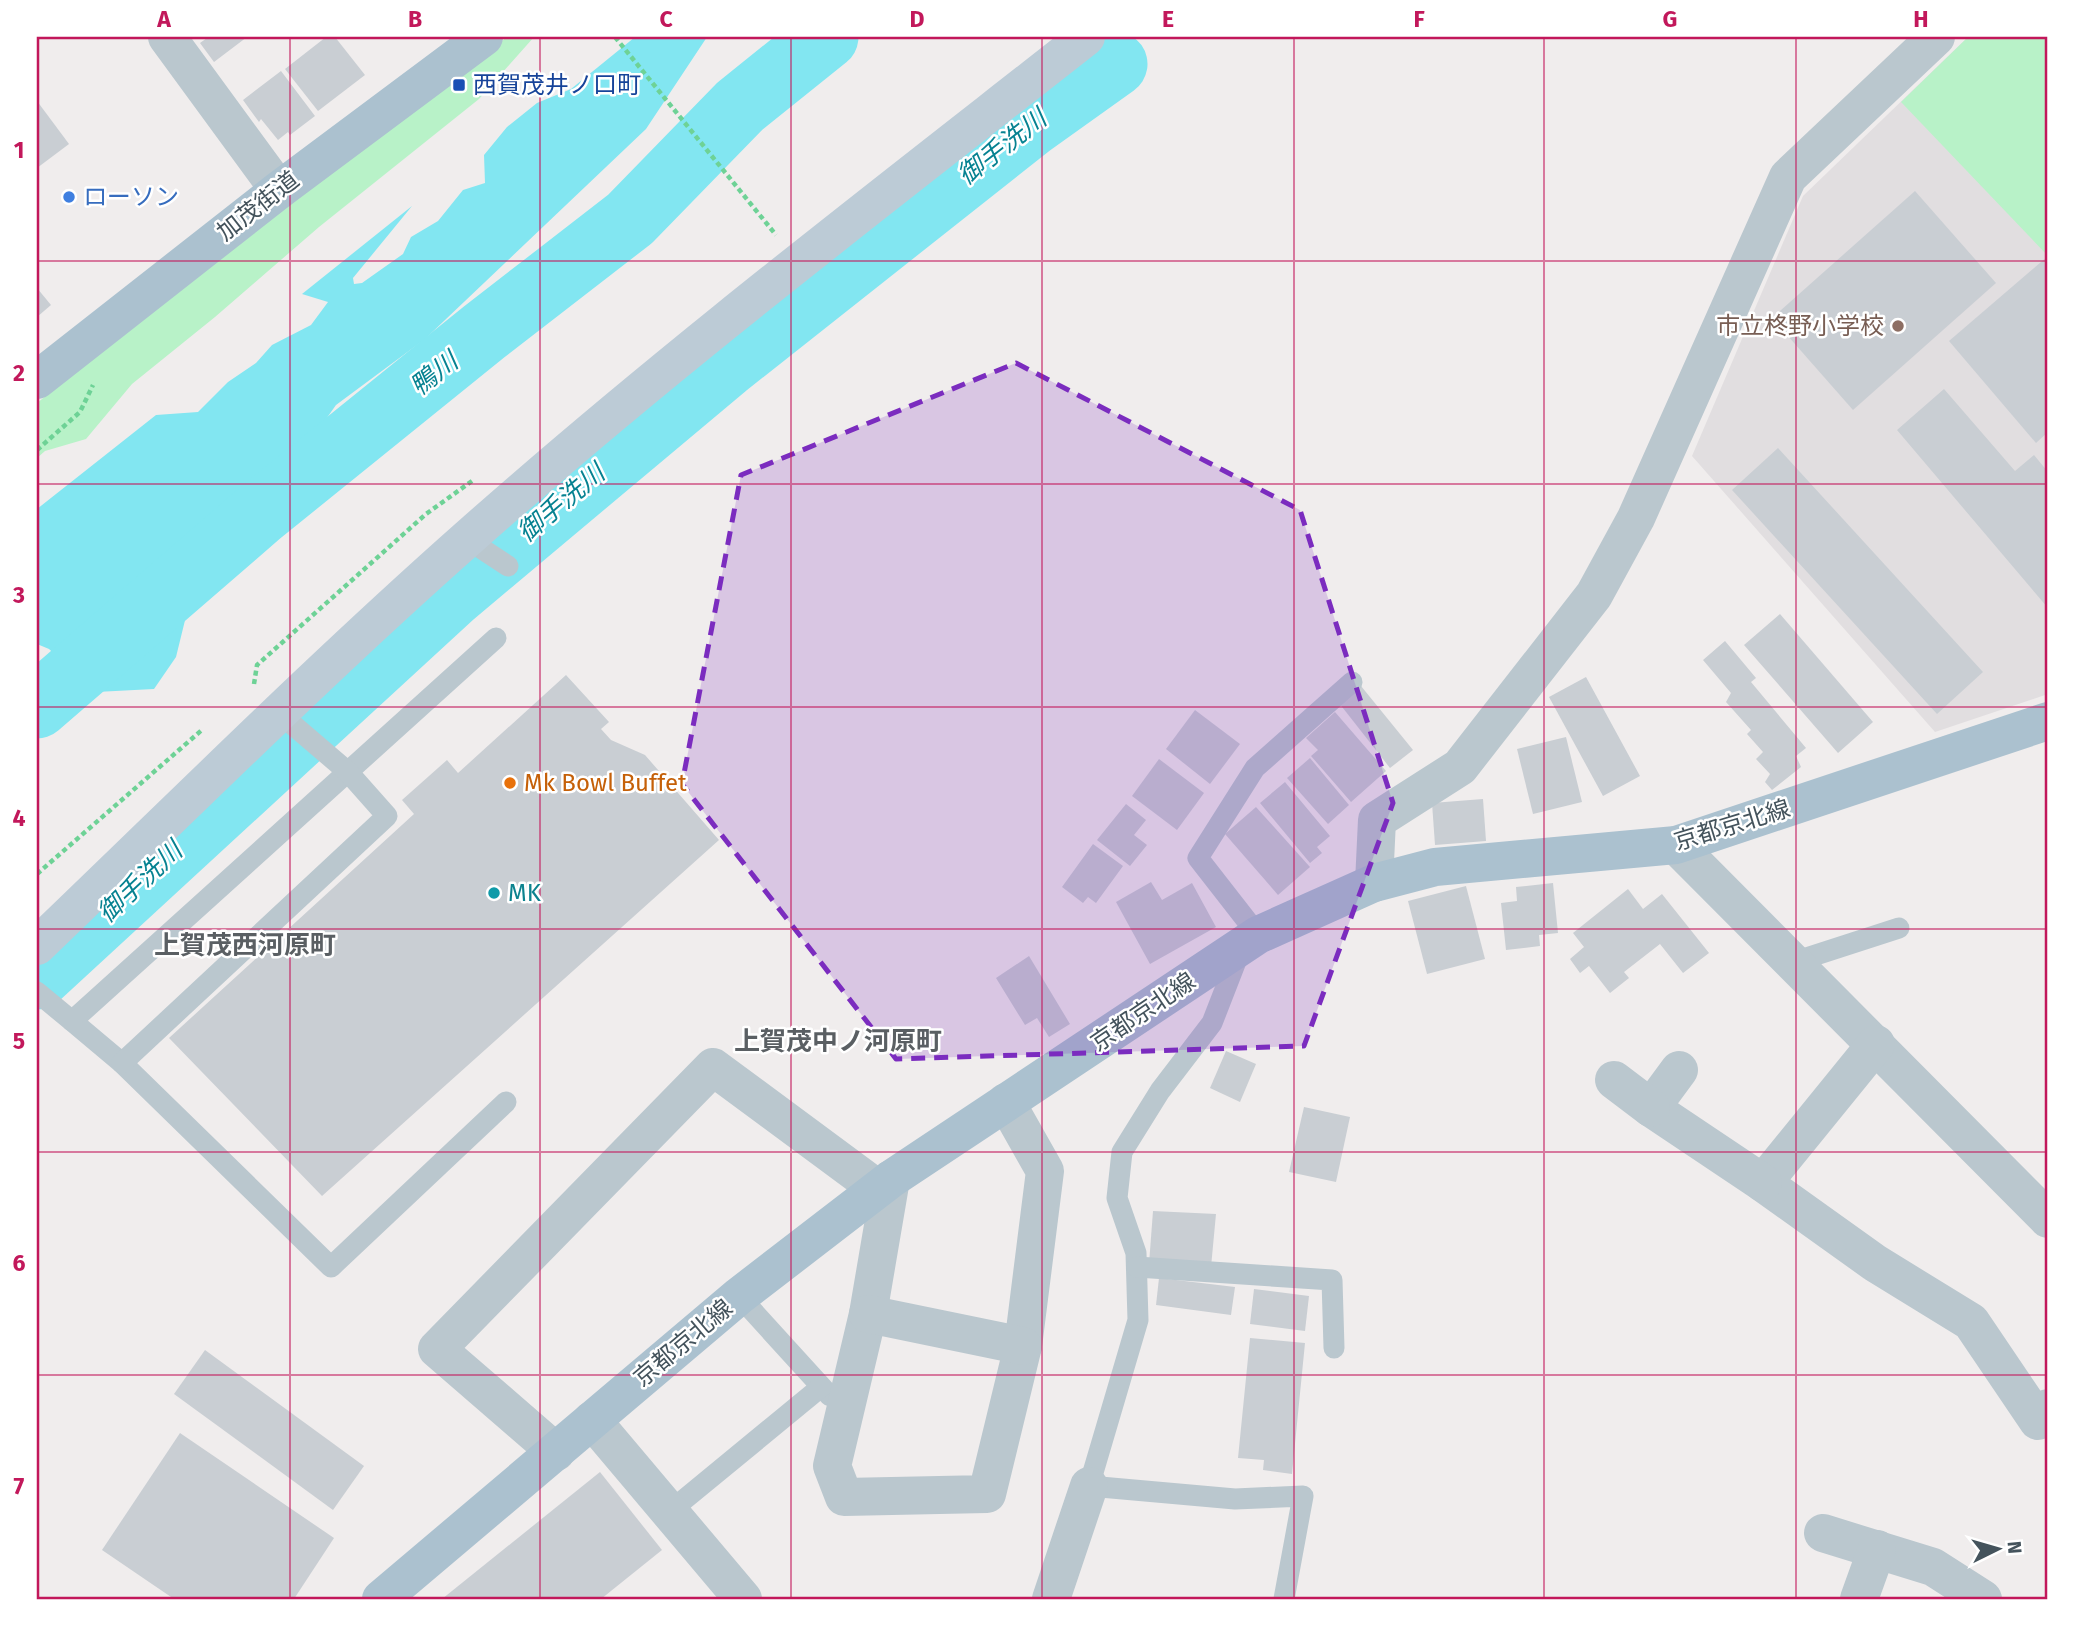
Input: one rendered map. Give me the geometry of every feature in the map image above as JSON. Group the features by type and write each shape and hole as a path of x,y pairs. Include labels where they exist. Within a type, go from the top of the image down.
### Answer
{"main road":[{"name":"加茂街道","path":"37,380 279,190 484,37"},
{"name":"京都京北線","path":"381,1599 739,1296 885,1184 1250,940 1374,883 1435,867 1676,845 2048,721"}],"street":[{"path":"167,37 279,190"},
{"path":"37,946 279,713 467,538 672,363 1086,37"},
{"path":"1374,883 1377,820 1460,767 1594,595 1636,517 1788,177 1936,37"},
{"path":"1676,845 2048,1219"},
{"path":"1763,1183 1876,1044"},
{"path":"556,1452 437,1349 713,1067 885,1184 868,1314 833,1400 832,1466 844,1497 987,1494 1023,1346 1045,1171 1006,1102"},
{"path":"1651,1108 1679,1070"},
{"path":"1615,1080 1651,1108 1875,1263 1971,1322 2045,1420"},
{"path":"868,1314 1023,1346"},
{"path":"592,1420 743,1599"},
{"path":"1051,1599 1089,1486"},
{"path":"1823,1533 1933,1567 1983,1599"},
{"path":"1859,1599 1877,1549"}],"lane":[{"path":"467,538 508,566"},
{"path":"72,1021 496,639"},
{"path":"1284,1599 1303,1496 1235,1499 1089,1486 1139,1320 1136,1253 1117,1198 1122,1152 1160,1091 1212,1023 1250,940 1198,858 1255,768 1352,682"},
{"path":"122,1063 387,817 348,772 279,713"},
{"path":"1794,962 1899,928"},
{"path":"42,997 122,1063 331,1266 506,1102"},
{"path":"1137,1267 1332,1280 1334,1348"},
{"path":"669,1512 833,1400 739,1296"}],"path":[{"path":"614,37 800,262"}],"highlighted area":[{"path":"1016,363 1300,510 1393,803 1304,1046 896,1059 682,784 741,475"}],"shaded area":[{"name":"市立柊野小学校","path":"1968,37 2048,37 2048,694 1935,732 1692,456 1803,196"}],"green space":[{"path":"507,37 534,37 479,99 319,227 132,384 86,439 45,451 37,458 37,403 229,250"},
{"path":"1968,37 2048,37 2048,256 1901,102"}],"water":[{"path":"635,37 707,37 646,129 425,339 336,405 309,443 264,472 189,604 176,657 154,689 96,692 49,649 37,644 37,509 156,415 198,412 228,382 256,363 272,345 311,325 328,302 302,294 412,206 353,278 354,284 362,283 403,254 411,237 438,221 463,190 485,183 484,155 507,127 537,103 571,89"}],"building":[{"path":"205,37 247,37 214,62 200,43 207,38"},
{"path":"326,37 335,37 365,75 318,111 285,69"},
{"path":"281,71 315,116 290,135 288,132 278,140 261,119 259,122 243,100"},
{"path":"37,101 69,144 37,168"},
{"path":"1915,191 1996,283 1853,410 1772,318"},
{"path":"2048,256 2048,432 2036,443 1949,341"},
{"path":"37,288 51,305 37,317"},
{"path":"1944,389 2015,471 2034,455 2048,472 2048,504 2045,506 2048,510 2048,608 1897,430"},
{"path":"1778,448 1983,672 1937,714 1732,490"},
{"path":"1780,614 1873,722 1838,753 1744,645"},
{"path":"1725,641 1756,678 1751,682 1806,748 1796,756 1801,767 1772,790 1765,782 1770,774 1756,759 1763,752 1747,734 1751,730 1726,702 1731,693 1703,660"},
{"name":"MK","path":"566,675 609,722 601,729 611,740 645,755 719,840 322,1196 169,1038 414,814 402,800 447,760 458,773"},
{"path":"1586,677 1640,776 1603,796 1549,697"},
{"path":"1361,686 1413,750 1390,768 1339,703"},
{"path":"1195,710 1240,744 1210,784 1166,749"},
{"path":"1335,712 1386,771 1351,802 1311,756 1318,750 1306,738"},
{"path":"1566,737 1582,802 1533,814 1517,749"},
{"path":"1310,758 1349,805 1328,824 1287,778"},
{"path":"1159,759 1204,793 1177,830 1132,796"},
{"path":"1285,782 1330,836 1317,847 1322,853 1310,863 1260,803"},
{"path":"1483,799 1486,841 1435,845 1432,803"},
{"path":"1126,804 1146,820 1134,835 1147,845 1130,866 1097,840"},
{"path":"1256,807 1310,867 1278,895 1225,834"},
{"path":"1093,844 1123,866 1096,903 1088,897 1083,903 1062,887"},
{"path":"1151,882 1162,900 1192,883 1216,927 1150,964 1116,902"},
{"path":"1553,883 1558,933 1539,935 1540,946 1506,950 1501,903 1517,901 1516,887"},
{"path":"1466,886 1485,959 1427,974 1408,901"},
{"path":"1628,889 1643,909 1662,894 1709,953 1683,973 1660,944 1624,972 1629,978 1610,993 1589,966 1580,973 1570,959 1584,947 1573,933"},
{"path":"1029,956 1070,1024 1049,1037 1037,1018 1025,1025 996,978"},
{"path":"1226,1051 1256,1064 1240,1102 1210,1088"},
{"path":"1304,1107 1350,1117 1336,1182 1289,1172"},
{"path":"1153,1211 1216,1214 1211,1267 1149,1264"},
{"path":"1159,1278 1235,1287 1231,1315 1156,1305"},
{"path":"1254,1289 1309,1296 1305,1331 1250,1324"},
{"path":"1250,1338 1305,1343 1292,1474 1263,1470 1264,1460 1238,1458"},
{"path":"205,1350 364,1466 333,1510 174,1394"},
{"path":"180,1433 334,1538 294,1599 174,1599 102,1550"},
{"path":"600,1472 662,1550 601,1599 442,1599"}],"waterway":[{"name":"鴨川","path":"37,706 260,513 484,332 630,219 740,106 826,37"},
{"name":"御手洗川","path":"37,977 452,595 725,366 1031,124 1115,64"}],"place":[{"name":"西賀茂井ノ口町","path":"459,85"},
{"name":"ローソン","path":"69,197"},
{"name":"市立柊野小学校","path":"1898,326"},
{"name":"Mk Bowl Buffet","path":"510,783"},
{"name":"MK","path":"494,893"}],"district":[{"name":"上賀茂西河原町","path":"245,945"},
{"name":"上賀茂中ノ河原町","path":"838,1041"}]}
